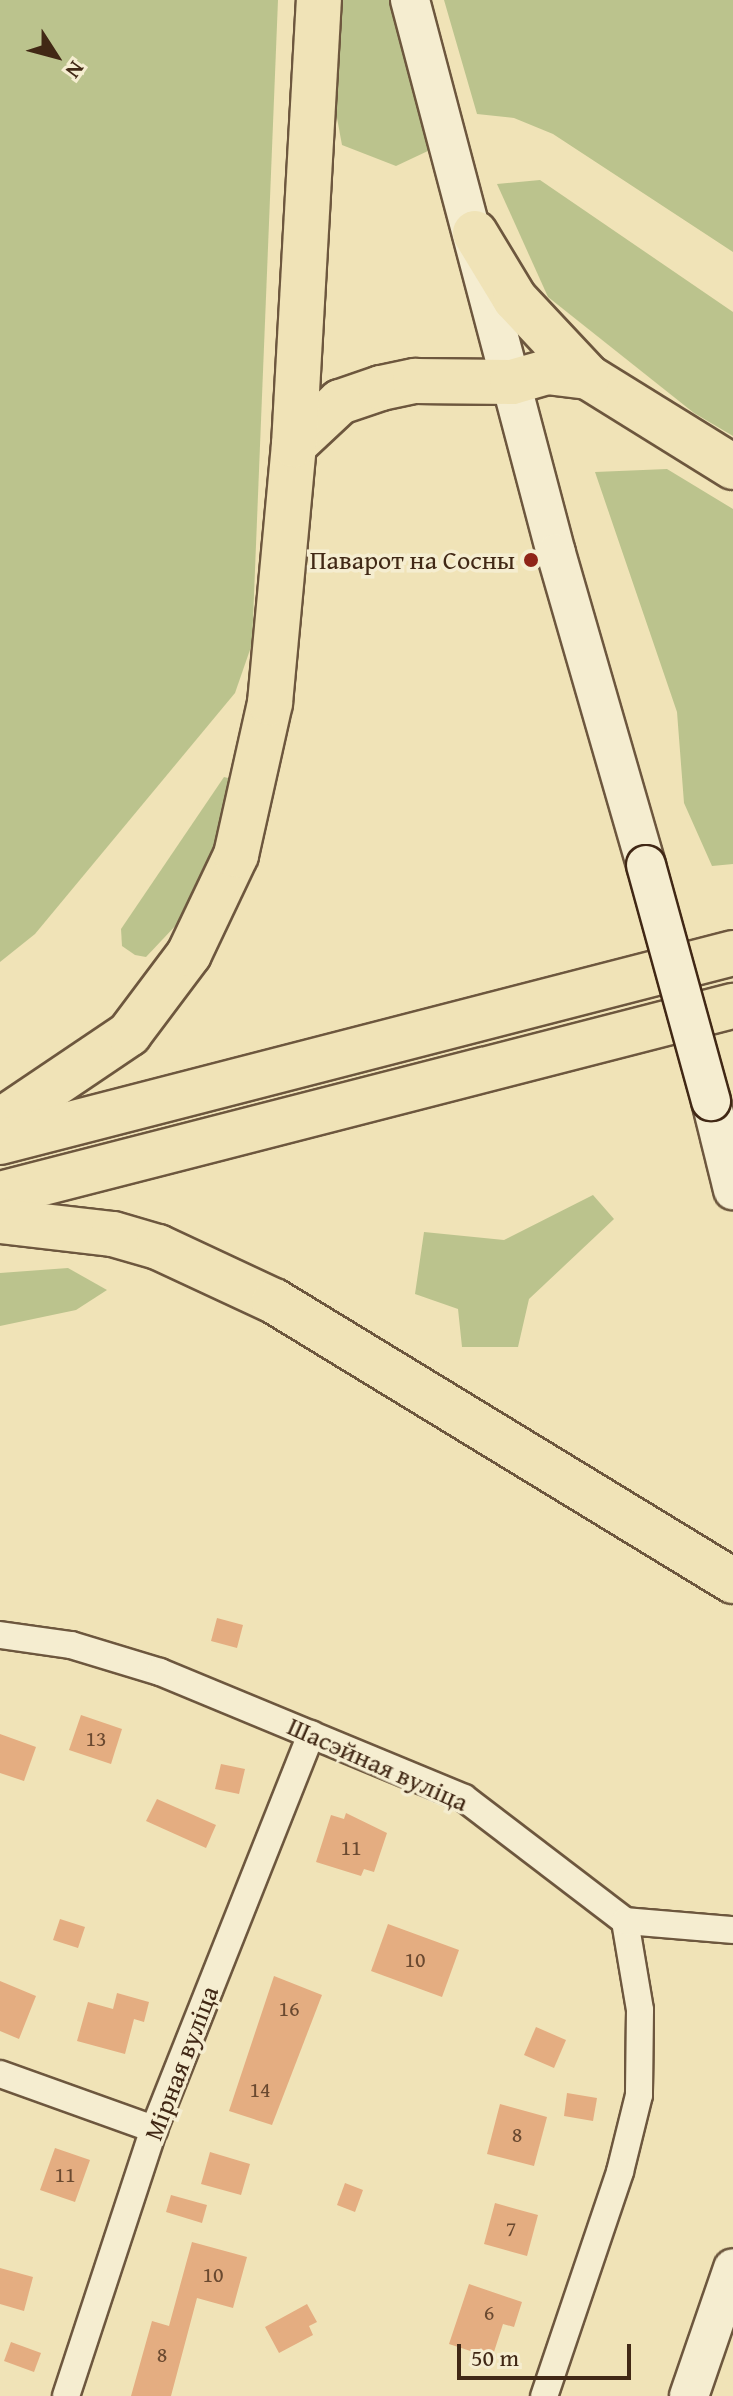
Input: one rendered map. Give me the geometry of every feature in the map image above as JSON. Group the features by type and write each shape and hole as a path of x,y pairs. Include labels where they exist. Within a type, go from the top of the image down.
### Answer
{"highway":[{"path":"0,1121 129,1034 189,954 236,855 270,703 294,445 319,0"},
{"path":"475,233 515,299 588,377 733,467"},
{"path":"294,445 317,418 360,394 415,381 512,382 547,372 588,377"},
{"path":"0,1142 733,953"},
{"path":"0,1194 733,1006"},
{"path":"0,1221 113,1234 158,1247 274,1301 733,1581"}],"main road":[{"path":"410,0 733,1190"},
{"path":"689,2396 718,2358 733,2268"}],"street":[{"name":"Шасэйная вуліца","path":"0,1635 71,1645 160,1672 464,1798 625,1921"},
{"name":"Мірная вуліца","path":"66,2396 154,2129 311,1734"},
{"path":"544,2396 620,2172 639,2095 640,2010 625,1921 733,1930"},
{"path":"0,2074 154,2129"}],"green space":[{"path":"0,0 278,0 252,644 235,693 35,934 0,962"},
{"path":"333,0 392,0 430,150 396,166 342,145 327,64"},
{"path":"444,0 733,0 733,252 553,134 514,118 477,114"},
{"path":"540,180 733,312 733,436 694,413 548,297 497,184"},
{"path":"667,469 733,509 733,864 712,866 684,803 677,712 595,472"},
{"path":"224,777 232,779 233,787 203,878 179,922 146,957 135,955 122,946 121,929"},
{"path":"593,1195 614,1219 529,1299 518,1347 462,1347 458,1309 415,1294 424,1232 504,1240"},
{"path":"68,1268 107,1290 76,1310 0,1326 0,1273"}],"building":[{"path":"217,1618 243,1625 237,1648 211,1641"},
{"path":"81,1715 122,1729 111,1764 69,1750"},
{"path":"0,1734 36,1747 24,1781 0,1773"},
{"path":"221,1764 245,1769 239,1794 215,1789"},
{"path":"157,1799 216,1825 206,1848 146,1821"},
{"path":"346,1813 387,1833 374,1872 364,1869 361,1876 316,1862 331,1815 344,1819"},
{"path":"60,1919 85,1927 78,1948 53,1940"},
{"path":"388,1924 459,1950 442,1997 371,1971"},
{"path":"274,1976 322,1995 272,2125 229,2111"},
{"path":"0,1981 36,1996 19,2039 0,2031"},
{"path":"117,1993 149,2002 144,2022 134,2019 125,2054 77,2041 88,2002 113,2009"},
{"path":"536,2027 566,2040 554,2068 524,2055"},
{"path":"567,2093 597,2098 593,2121 564,2116"},
{"path":"500,2104 547,2117 534,2166 487,2154"},
{"path":"55,2148 90,2160 75,2202 40,2190"},
{"path":"210,2152 250,2164 241,2195 201,2184"},
{"path":"345,2183 363,2190 355,2212 337,2205"},
{"path":"171,2195 207,2205 202,2223 166,2212"},
{"path":"495,2203 538,2215 527,2256 484,2244"},
{"path":"192,2242 247,2257 233,2308 197,2298 171,2396 131,2396 152,2321 169,2326"},
{"path":"0,2268 33,2277 24,2311 0,2304"},
{"path":"469,2284 522,2302 514,2327 503,2324 492,2358 449,2344"},
{"path":"307,2304 317,2322 309,2326 313,2335 279,2353 265,2327"},
{"path":"11,2342 41,2353 34,2372 4,2361"}],"place":[{"name":"Паварот на Сосны","path":"531,560"}]}
